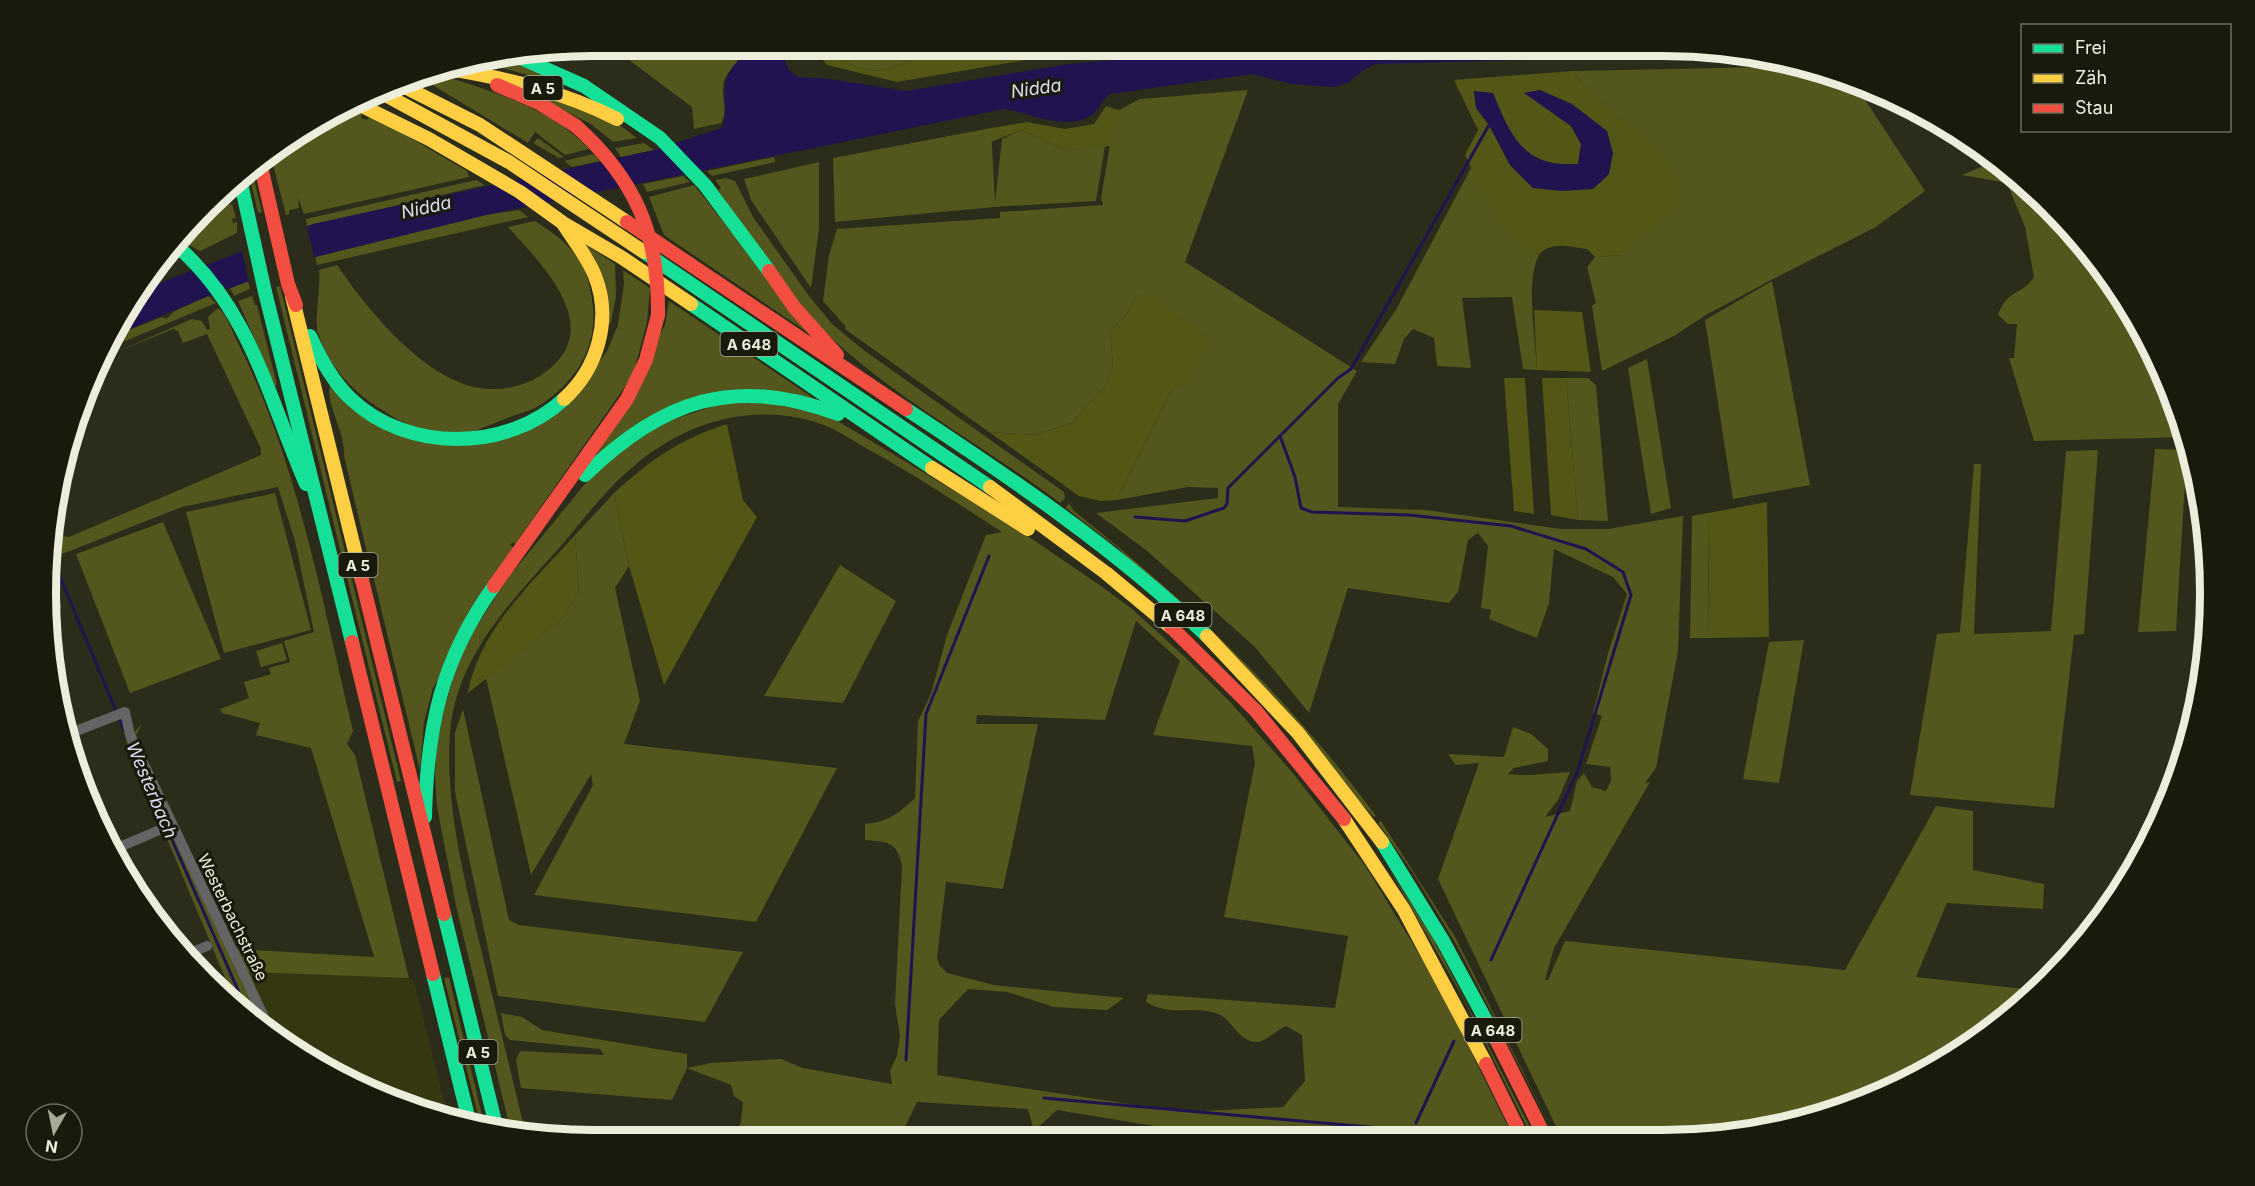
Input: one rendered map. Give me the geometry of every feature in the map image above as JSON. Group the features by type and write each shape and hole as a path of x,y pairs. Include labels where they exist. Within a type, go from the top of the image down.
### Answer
{"highway":[{"name":"A 5","path":"525,60 584,86 679,159 705,185 740,230 794,307 859,378"},
{"path":"460,72 507,88 558,113 576,126 606,154 633,191 654,247 657,267 658,315 646,360 627,399 550,507"},
{"name":"A 5","path":"464,72 536,86 634,123"},
{"name":"A 648","path":"408,88 470,120 527,154 1015,483 1133,571 1199,630 1263,694 1349,796 1437,925 1479,1002 1542,1130"},
{"name":"A 648","path":"387,96 460,133 509,162 1014,505 1141,601 1240,695 1317,783 1358,837 1426,947 1518,1130"},
{"name":"A 648","path":"364,107 481,168 563,223 621,257 933,468 1141,601"},
{"name":"A 5","path":"262,170 495,1121"},
{"name":"A 5","path":"242,187 265,292 468,1115"},
{"name":"A 5","path":"236,192 250,226"},
{"name":"A 5","path":"290,290 327,370 343,391 366,411 392,427 431,437 467,440 501,434 535,421 567,398 580,384 597,351 602,315 597,283 584,253 563,223"},
{"path":"181,249 214,283 228,306 261,369 295,462 318,509"},
{"name":"A 648","path":"425,834 432,722 451,657 470,620 550,507 611,448 660,416 693,402 743,393 792,398 820,406 933,468"}],"street":[{"name":"Westerbachstraße","path":"74,731 123,712 130,735 264,1018"},
{"path":"120,847 157,831"},
{"path":"193,952 207,946"}],"shaded area":[{"path":"624,56 741,56 724,81 724,112 721,123 694,129 692,107"},
{"path":"819,56 836,56 855,66 871,70 898,66 923,56 1049,56 897,82 827,65"},
{"path":"836,56 923,56 885,69 871,70 855,66"},
{"path":"518,61 586,91 492,65"},
{"path":"1771,67 1835,84 1861,93 1925,191 1876,227 1706,315 1674,336 1602,371 1592,306 1596,303 1587,267 1595,257 1622,255 1609,109 1589,91 1573,71"},
{"path":"1573,71 1598,99 1640,135 1666,162 1678,180 1682,200 1622,255 1595,257 1587,249 1555,246 1539,255 1525,248 1503,227 1465,155 1478,130 1454,80","holes":["1540,90 1613,153 1533,188 1510,165 1489,125 1476,108 1474,92 1493,94 1514,137 1522,147 1544,161 1578,164 1581,144 1571,126 1525,93"]},
{"path":"446,76 516,101 555,121 589,149 565,155 535,132 528,143 427,82"},
{"path":"501,79 618,124 637,138 613,142 591,124"},
{"path":"1248,90 1185,262 1357,371 1338,404 1338,507 1426,510 1561,529 1608,529 1683,516 1678,651 1656,768 1645,783 1650,782 1554,948 1545,980 1548,980 1565,941 1845,970 1936,806 1973,811 1973,870 2044,884 2043,909 1947,903 1916,977 2025,989 1961,1040 1931,1058 1868,1090 1835,1102 1767,1120 1732,1126 1662,1130 1558,1130 1438,879 1479,763 1456,765 1448,754 1504,757 1513,727 1531,734 1548,749 1548,761 1514,768 1508,774 1570,772 1558,800 1545,817 1570,811 1577,781 1584,773 1592,787 1606,791 1611,780 1610,767 1586,764 1602,716 1593,713 1608,653 1627,594 1613,577 1554,549 1549,603 1537,638 1489,619 1491,610 1481,608 1488,546 1478,533 1468,540 1458,592 1449,603 1348,588 1309,713 1255,647 1146,550 1096,513 1218,498 1218,488 1188,487 1117,500 1173,388 1137,295 1126,315 1110,331 1113,366 1106,384 1072,423 1035,435 989,432 845,329 846,327 823,301 829,255 837,229 1000,218 1000,212 1103,205 1101,198 1114,121 1119,110 1140,99"},
{"path":"1106,106 1119,110 1110,146 1067,151 1021,130 991,142 991,128 1027,122 1065,129 1094,124"},
{"path":"356,111 362,114 361,118 367,120 369,117 397,130 467,171 469,177 304,214 298,197 299,208 289,210 289,214 286,215 272,162 294,146"},
{"path":"991,128 995,202 1002,139 1021,130 1067,151 1105,146 1096,201 994,207 835,222 833,158"},
{"path":"538,138 564,157 559,158 533,143"},
{"path":"644,143 654,150 621,157 615,148"},
{"path":"593,154 600,161 572,167 564,161"},
{"path":"774,157 775,162 712,176 707,171"},
{"path":"819,162 819,228 811,288 751,200 744,179"},
{"path":"1986,165 2042,213 2066,239 2109,294 2127,324 2159,387 2176,437 2034,441 2009,358 2014,358 2017,324 2008,324 1998,315 2005,301 2024,288 2034,277 2025,227 2007,183 1962,175"},
{"path":"1471,168 1509,230 1519,241 1539,255 1535,265 1532,294 1537,370 1523,369 1512,297 1462,298 1471,368 1437,366 1434,338 1413,329 1404,339 1395,364 1361,362 1397,308"},
{"path":"683,176 690,182 647,192 643,184"},
{"path":"253,177 262,212 258,213 250,180"},
{"path":"726,178 735,181 753,217 809,296 832,324 865,351 1064,492 1065,498 1060,503 910,400 880,379 825,332 781,282 718,190 721,188 715,180"},
{"path":"476,180 485,185 307,226 306,219"},
{"path":"694,185 816,338 664,235 649,197"},
{"path":"224,202 225,205 232,204 236,218 232,219 233,223 237,222 237,233 200,251 186,243"},
{"path":"519,210 528,217 317,265 315,257 486,215"},
{"path":"535,221 565,243 575,254 588,280 593,311 593,327 584,357 576,371 554,395 529,411 472,431 450,435 422,430 404,423 359,393 342,376 328,356 317,327 319,270 337,265 363,301 396,338 434,369 454,380 474,387 500,389 516,386 540,376 560,358 569,340 570,320 564,300 553,280 508,227"},
{"path":"582,242 615,264 616,297 610,326"},
{"path":"623,270 650,288 647,322 633,375 515,544 513,542 510,545 513,547 433,688 424,722 420,770 372,571 376,570 375,565 370,565 344,456 342,437 330,399 331,384 364,416 490,442 585,382 607,351 618,325 624,284"},
{"path":"248,281 250,289 234,296 230,288"},
{"path":"1772,281 1810,485 1733,499 1705,320"},
{"path":"280,286 401,781 397,782 276,287"},
{"path":"1137,295 1151,296 1211,338 1187,383 1173,388 1117,500 1100,501 1079,496 989,432 1035,435 1072,423 1106,384 1113,366 1110,331 1126,315"},
{"path":"208,296 216,303 117,345 124,332 162,317 166,319 175,311"},
{"path":"252,296 257,305 277,385 275,386 238,301"},
{"path":"669,301 815,399 740,390 597,455 665,325"},
{"path":"218,308 227,319 259,389 293,484 319,583 353,731 347,744 355,755 409,978 249,972 270,1022 229,988 126,741 142,724 135,737 236,949 374,957 311,748 256,735 260,723 222,713 220,709 249,698 244,682 271,674 269,668 290,662 284,641 314,632 295,541 278,487 182,507 62,554 58,544 59,536 69,537 261,455 261,449 207,334 183,343 178,331 173,329 111,354 192,319 202,321 207,330 210,329 208,317"},
{"path":"1534,310 1582,312 1591,372 1537,370"},
{"path":"1647,359 1671,508 1651,514 1628,368"},
{"path":"1504,378 1525,378 1534,514 1514,511"},
{"path":"1542,378 1566,378 1578,520 1551,515"},
{"path":"1566,378 1588,378 1596,385 1608,521 1578,520"},
{"path":"772,402 831,417 1013,526 1132,609 1186,658 1232,704 1292,772 1366,867 1438,985 1510,1130 1172,1130 1057,1110 1034,1130 1028,1109 917,1102 903,1130 738,1130 743,1102 734,1096 731,1085 687,1068 711,1063 781,1059 803,1068 892,1084 890,1071 897,1056 900,1036 895,1004 902,866 897,852 890,844 865,840 865,824 892,816 915,798 918,721 931,694 947,635 986,535 1002,532 917,478 830,428 794,417 745,416 698,427 676,437 635,465 602,497 518,594 487,635 462,681 454,706 449,760 453,814 462,868 524,1126 509,1124 457,910 437,807 435,776 437,735 461,650 508,578 584,485 611,458 661,424 722,403","holes":["1136,621 1180,661 1153,735 1252,746 1255,763 1224,917 1348,936 1335,1008 1148,994 1146,1002 1165,1009 1199,1010 1218,1014 1251,1041 1261,1041 1286,1026 1302,1035 1305,1081 1283,1107 1183,1112 937,1075 939,1020 968,989 1007,992 1054,1007 1107,1010 1124,998 994,985 947,973 940,966 937,958 946,882 1003,889 1038,724 976,724 977,715 1105,720"]},
{"path":"727,424 743,500 757,517 664,685 629,566 614,493 640,470 666,452 695,436"},
{"path":"2155,449 2180,450 2186,473 2176,631 2138,632"},
{"path":"2098,450 2084,634 2074,635 2054,808 1910,795 1937,634 1960,632 1974,464 1981,464 1974,634 2051,631 2066,451"},
{"path":"275,493 311,630 224,653 186,512"},
{"path":"614,493 629,566 615,588 640,701 624,744 837,768 756,922 534,895 593,785 591,774 531,875 486,678 561,620 579,593 575,535"},
{"path":"1767,502 1769,637 1709,638 1708,513"},
{"path":"1069,503 1074,511 1157,580 1236,653 1309,732 1376,816 1374,817 1118,548 1066,508"},
{"path":"1708,513 1709,638 1690,638 1692,516"},
{"path":"163,522 221,659 130,693 76,554"},
{"path":"575,535 579,593 561,620 468,693 474,670 496,627 526,588"},
{"path":"840,565 896,601 843,703 764,696"},
{"path":"1804,640 1779,783 1743,779 1769,642"},
{"path":"282,643 287,660 261,667 256,651"},
{"path":"463,709 509,920 519,925 743,952 705,1022 498,996 455,792 455,733"},
{"path":"1381,821 1455,937 1552,1130 1456,944 1413,873 1378,823"},
{"path":"1389,869 1433,938 1531,1130 1529,1130 1462,996"},
{"path":"248,972 409,978 414,981 446,1110 387,1090 355,1075 294,1040 269,1022"},
{"path":"449,977 483,1119 479,1118 444,978"},
{"path":"501,1013 522,1017 542,1030 687,1054 687,1068 672,1100 521,1088 516,1060 520,1051 604,1055 600,1049 510,1040 505,1035"}],"water":[{"name":"Nidda","path":"741,56 783,56 789,70 798,77 830,79 906,91 1068,64 1158,56 1666,56 1375,64 1348,83 1334,87 1291,84 1253,74 1110,94 1092,115 1071,122 1048,120 1004,109 486,215 319,256 208,296 124,332 152,286 313,224 654,150 722,128 725,115 725,87 733,66"},
{"path":"1540,90 1572,104 1607,131 1613,153 1609,174 1593,189 1562,191 1533,188 1510,165 1489,125 1476,108 1474,91 1493,93 1514,136 1532,155 1544,161 1578,164 1581,144 1571,126 1524,93"}],"pier":[{"path":"306,223 315,260 249,283 241,247"}],"waterway":[{"path":"1135,517 1185,521 1224,508 1227,504 1228,488 1338,378 1351,369 1489,125"},
{"path":"1280,436 1295,477 1301,508 1312,512 1409,515 1511,526 1586,549 1623,572 1631,595 1578,770 1491,960"},
{"path":"906,1060 926,714 989,556"},
{"name":"Westerbach","path":"57,569 124,730"},
{"name":"Westerbach","path":"145,778 242,999"},
{"path":"1416,1123 1454,1041"},
{"path":"1044,1098 1402,1130"}],"traffic: fast":[{"path":"525,60 584,86 660,138 705,185 769,271"},
{"path":"242,187 265,292 352,642"},
{"path":"180,249 202,271 223,298 240,327 255,357 306,484"},
{"path":"644,252 990,487"},
{"path":"691,304 932,468"},
{"path":"310,336 327,369 350,398 373,416 399,429 428,436 457,439 486,436 515,429 541,416 564,399"},
{"path":"585,475 614,449 643,428 672,412 702,402 733,396 766,397 801,402 838,414"},
{"path":"906,409 985,461 1062,516 1136,574 1207,636"},
{"path":"425,817 429,753 440,696 461,641 494,586"},
{"path":"1382,842 1443,941 1497,1041"},
{"path":"444,914 495,1121"},
{"path":"433,974 468,1115"}],"traffic: slow":[{"path":"464,72 494,77 556,94 617,119"},
{"path":"408,88 480,125 627,222"},
{"path":"387,96 509,162 644,252"},
{"path":"364,107 429,139 520,192 563,223 621,257 691,304"},
{"path":"564,225 592,269 600,292 602,309 602,326 593,358 586,373 564,399"},
{"path":"292,296 362,580"},
{"path":"932,468 1028,529"},
{"path":"990,487 1106,573 1171,627"},
{"path":"1207,636 1298,733 1382,842"},
{"path":"1344,819 1404,910 1486,1064"}],"traffic: jam":[{"path":"497,85 539,103 576,126"},
{"path":"576,126 597,146 614,167 629,188 640,211 654,259 658,315"},
{"path":"262,170 288,284 296,305"},
{"path":"627,222 906,409"},
{"path":"769,271 794,307 837,355"},
{"path":"494,586 627,399 646,360 658,315"},
{"path":"362,580 444,914"},
{"path":"1171,627 1256,711 1344,819"},
{"path":"352,642 433,974"},
{"path":"1497,1041 1542,1130"},
{"path":"1486,1064 1519,1130"}]}
